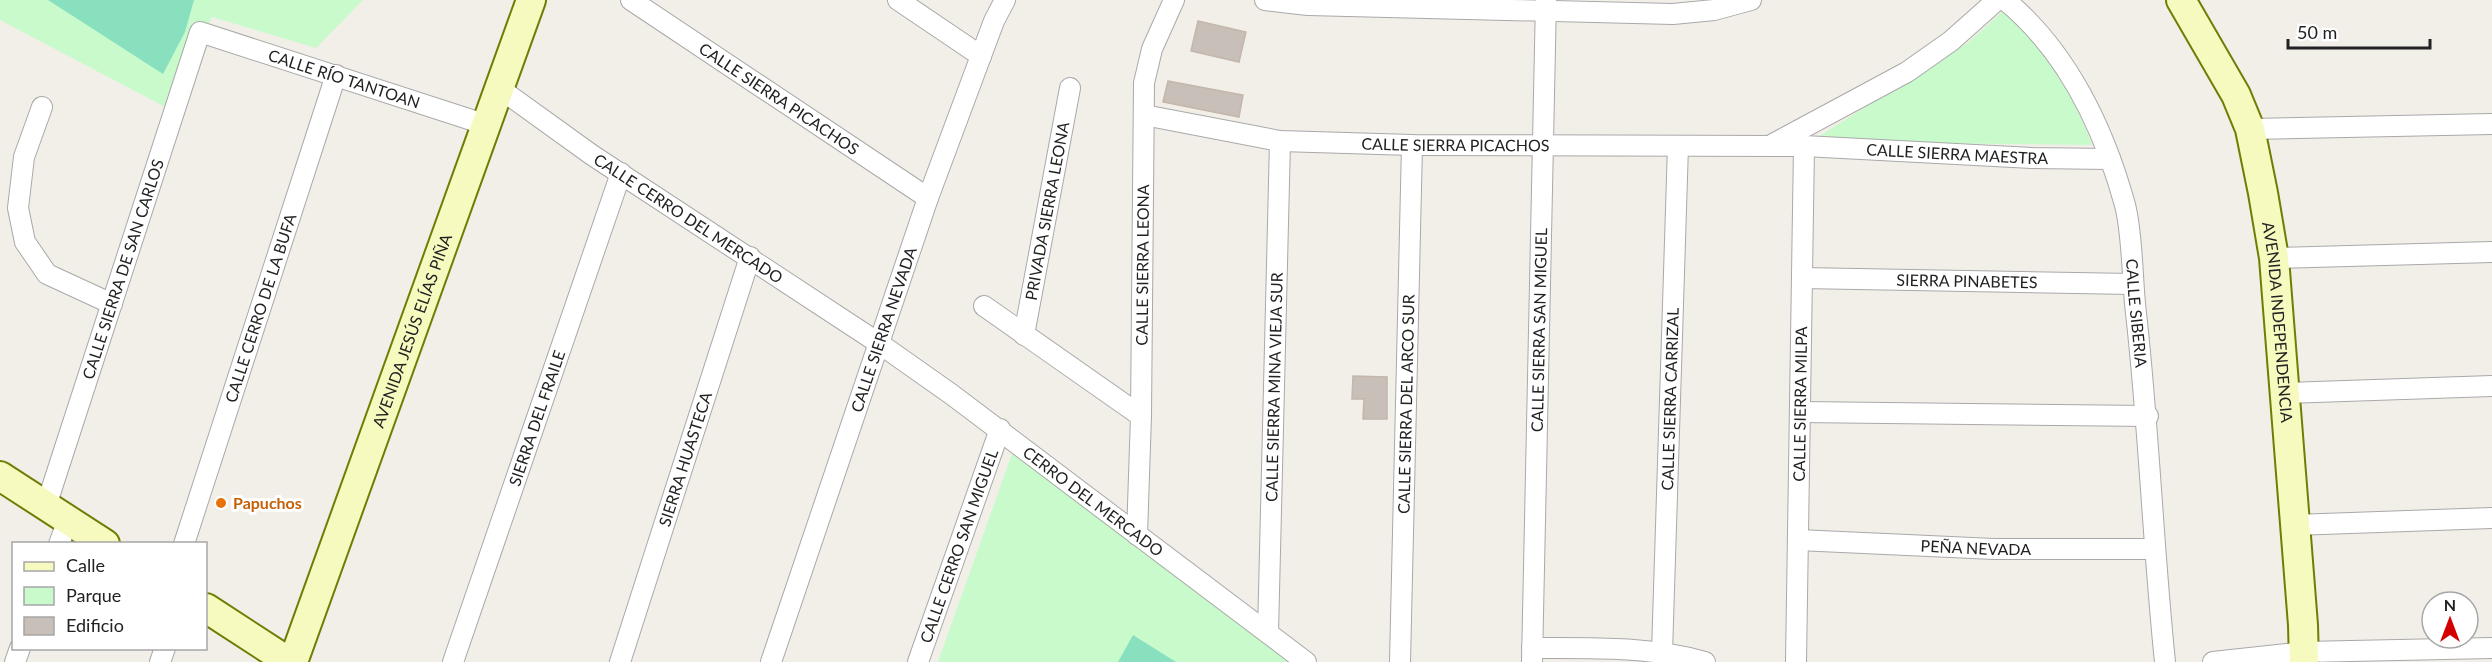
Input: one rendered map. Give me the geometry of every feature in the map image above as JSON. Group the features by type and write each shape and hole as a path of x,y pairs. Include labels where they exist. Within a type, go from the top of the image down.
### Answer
{"street":[{"name":"AVENIDA JESÚS ELÍAS PIÑA","path":"291,662 531,0"},
{"name":"CALLE SIERRA PICACHOS","path":"631,0 928,198"},
{"path":"898,0 981,56"},
{"name":"CALLE SIERRA NEVADA","path":"771,662 928,198 981,56 1005,0"},
{"name":"CALLE SIERRA LEONA","path":"1137,535 1141,416 1144,82 1152,49 1174,0"},
{"path":"1265,0 1308,4 1546,6 1673,14 1714,10 1751,0"},
{"name":"CALLE SIERRA PICACHOS","path":"1770,146 1907,72 1951,41 1997,0"},
{"name":"CALLE SIBERIA","path":"2005,0 2023,15 2060,62 2087,104 2110,159 2125,208 2148,416 2154,549 2165,662"},
{"name":"AVENIDA INDEPENDENCIA","path":"2183,0 2219,61 2250,129 2274,258 2304,657"},
{"name":"CALLE SIERRA SAN MIGUEL","path":"1532,655 1545,145 1546,6"},
{"name":"CALLE RÍO TANTOAN","path":"200,32 487,125"},
{"name":"CALLE SIERRA DE SAN CARLOS","path":"58,523 112,304 171,114 200,32"},
{"name":"CALLE CERRO DE LA BUFA","path":"184,542 336,75"},
{"name":"CALLE CERRO DEL MERCADO","path":"500,88 621,173 880,344"},
{"name":"PRIVADA SIERRA LEONA","path":"1024,335 1070,88"},
{"path":"42,107 24,158 18,208 25,242 47,274 112,304"},
{"name":"CALLE SIERRA PICACHOS","path":"1143,115 1280,141 1412,145 1804,146"},
{"path":"2250,129 2492,124"},
{"name":"CALLE SIERRA MINA VIEJA SUR","path":"1268,633 1280,141"},
{"name":"CALLE SIERRA DEL ARCO SUR","path":"1400,662 1412,145"},
{"name":"CALLE SIERRA CARRIZAL","path":"1662,653 1678,146"},
{"name":"CALLE SIERRA MAESTRA","path":"1804,146 2032,158 2110,159"},
{"name":"CALLE SIERRA MILPA","path":"1796,662 1804,146"},
{"name":"SIERRA DEL FRAILE","path":"453,662 621,173"},
{"path":"2274,258 2492,252"},
{"name":"SIERRA HUASTECA","path":"620,662 750,257"},
{"name":"SIERRA PINABETES","path":"1802,278 2133,284"},
{"path":"984,306 1141,416"},
{"name":"CERRO DEL MERCADO","path":"880,344 1000,429 1306,662"},
{"path":"2284,393 2492,386"},
{"path":"1800,412 2148,416"},
{"name":"CALLE CERRO SAN MIGUEL","path":"918,662 1000,429"},
{"path":"0,476 58,523 103,542"},
{"path":"2294,525 2492,518"},
{"name":"PEÑA NEVADA","path":"1798,540 1994,549 2154,549"},
{"path":"207,609 291,662"},
{"path":"1532,655 1617,648 1662,653 1705,662"},
{"path":"2213,662 2492,648"}],"green space":[{"path":"0,0 363,0 316,48 212,17 169,109 0,20"},
{"path":"48,0 194,0 185,32 163,74"},
{"path":"2005,9 2056,72 2085,126 2092,145 1821,142 1821,135 1969,42"},
{"path":"1013,451 1294,662 938,662"},
{"path":"1133,635 1176,662 1118,662"}],"building":[{"path":"1198,21 1246,32 1239,62 1191,51"},
{"path":"1168,81 1243,95 1239,117 1163,102"},
{"path":"1353,376 1387,377 1387,419 1363,419 1364,399 1352,399"}],"place":[{"name":"Papuchos","path":"221,503"}]}
